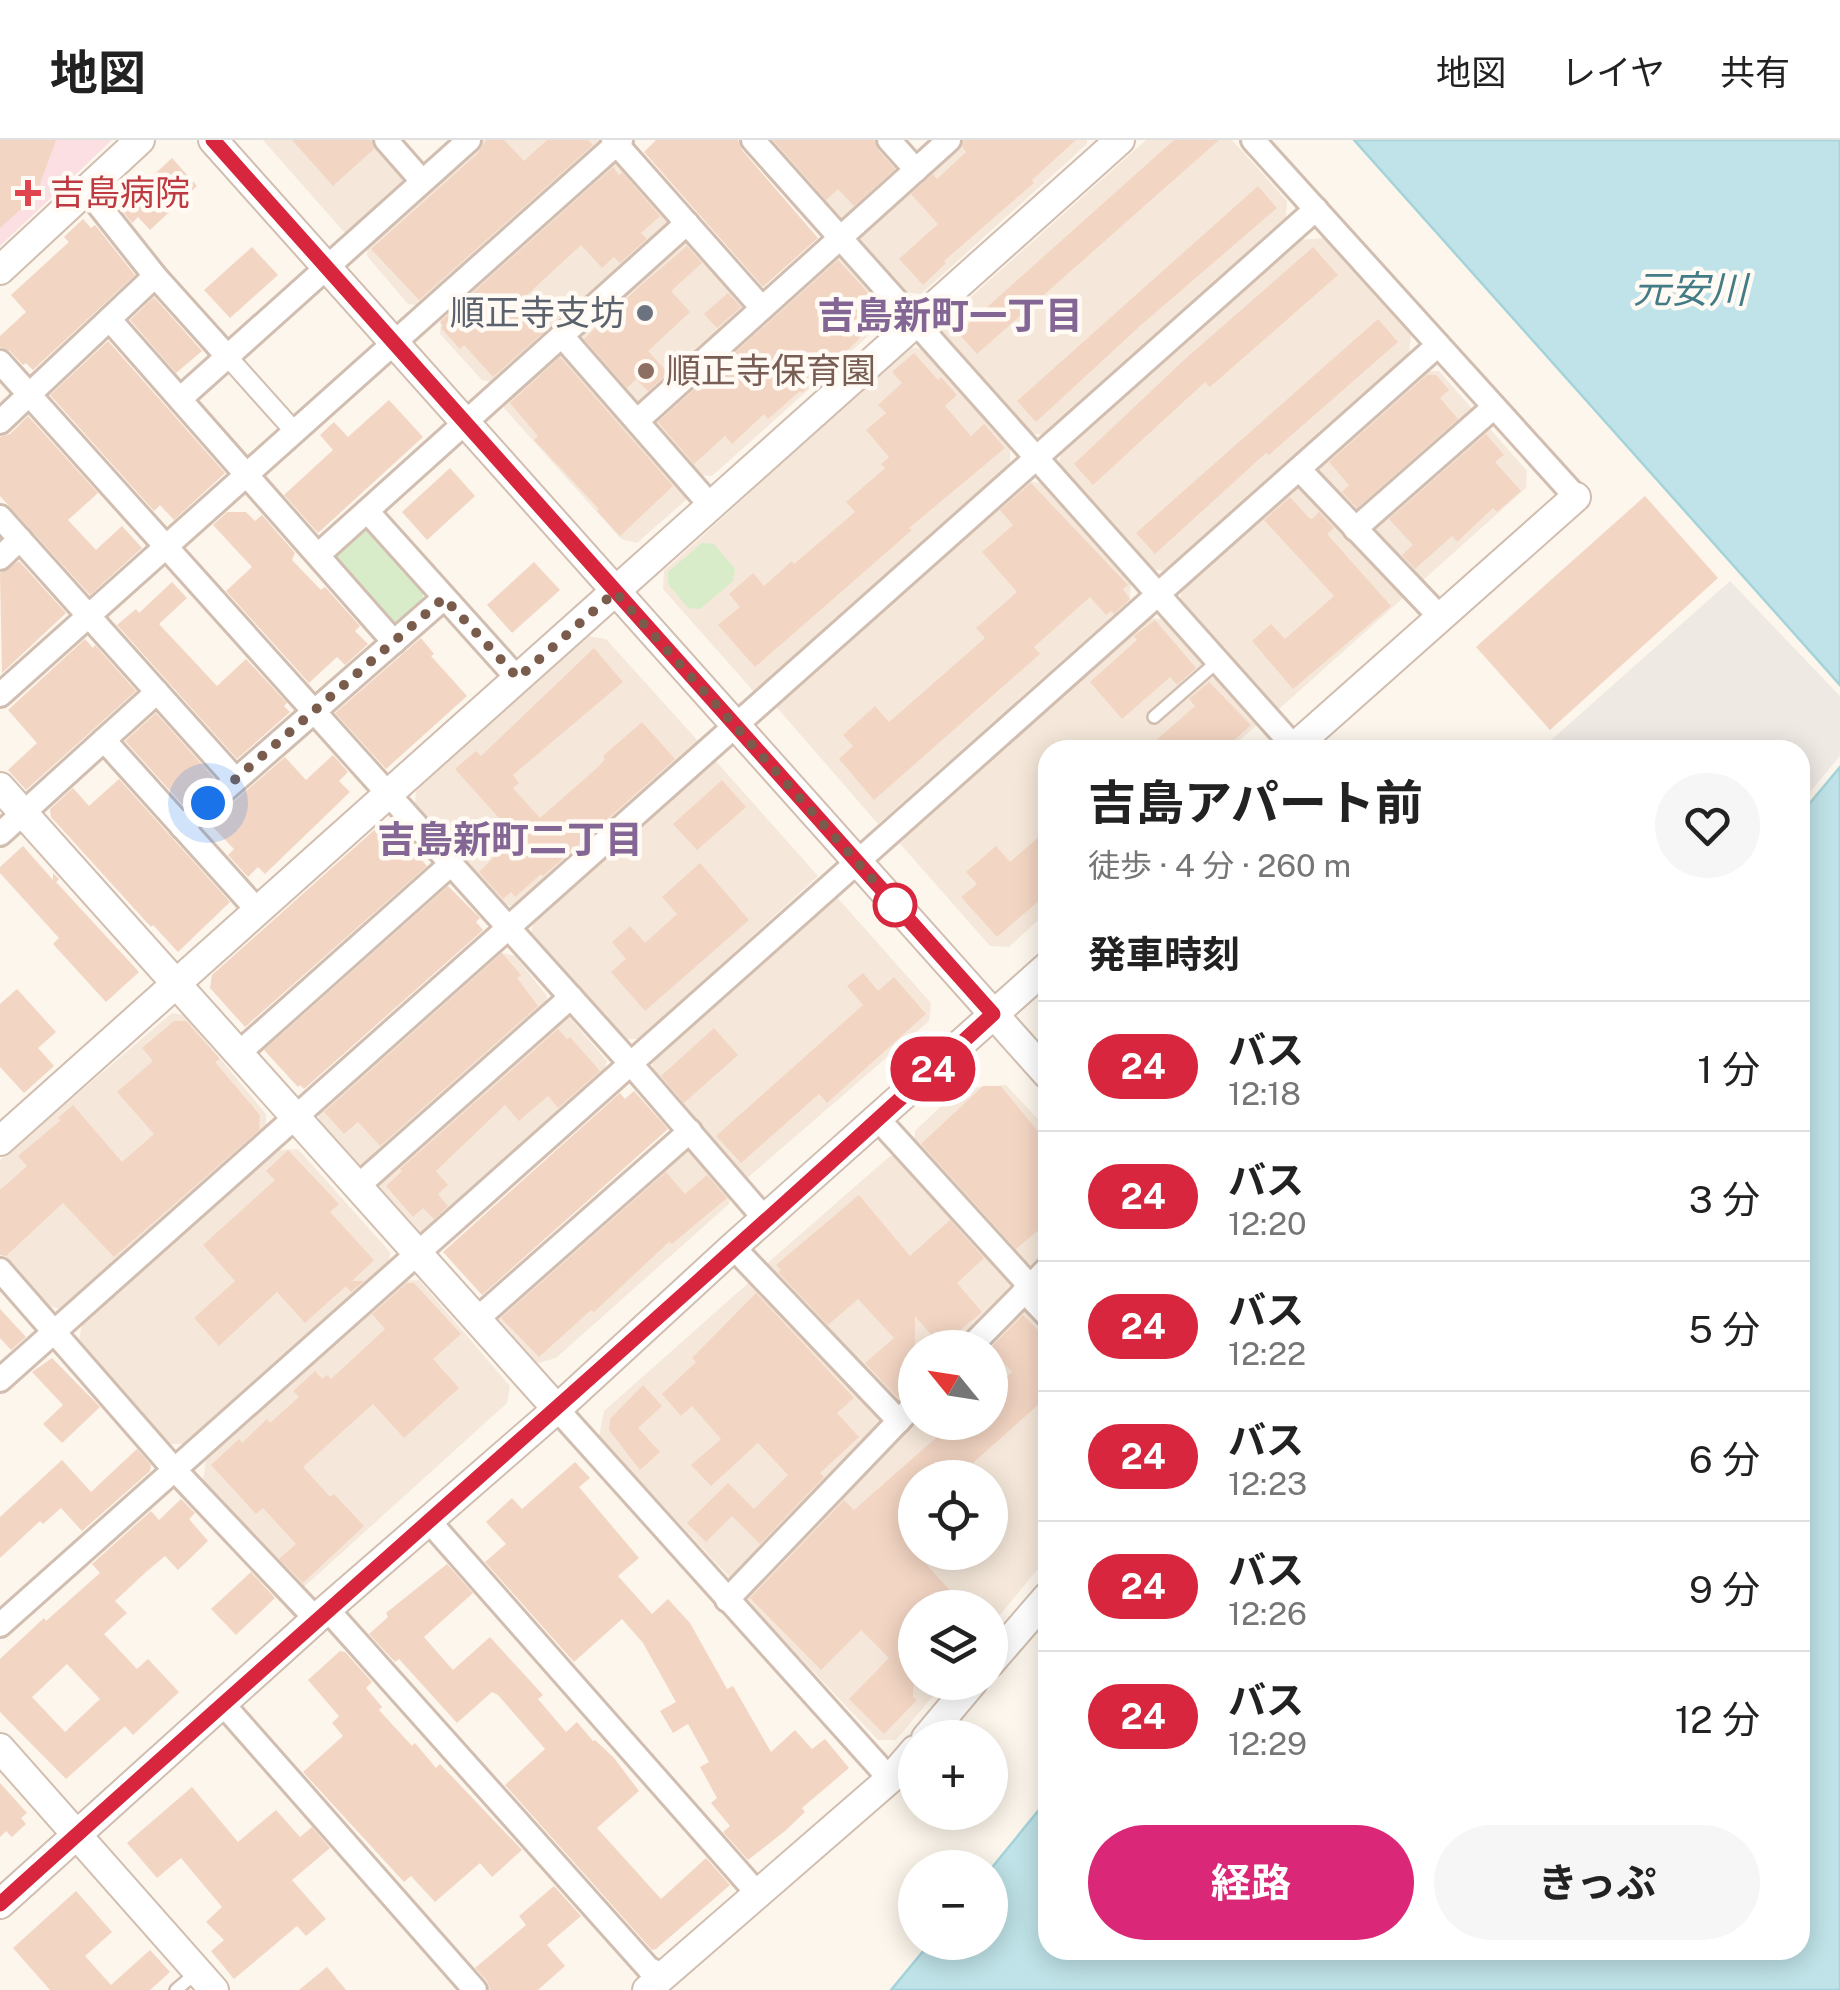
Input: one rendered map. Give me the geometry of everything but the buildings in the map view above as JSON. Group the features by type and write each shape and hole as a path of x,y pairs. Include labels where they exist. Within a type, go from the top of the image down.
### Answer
{"street":[{"path":"0,270 140,140"},
{"path":"213,140 1038,1064"},
{"path":"386,140 422,181"},
{"path":"180,399 469,140"},
{"path":"753,140 1286,740"},
{"path":"889,140 916,170"},
{"path":"637,422 949,140"},
{"path":"1253,140 1576,497 1304,740"},
{"path":"0,696 617,141 762,308"},
{"path":"0,1141 1115,141"},
{"path":"86,189 155,276 294,432"},
{"path":"0,1380 1316,210"},
{"path":"318,556 687,223"},
{"path":"0,422 155,276"},
{"path":"110,320 394,642"},
{"path":"562,336 711,506"},
{"path":"0,1625 1438,345"},
{"path":"0,362 631,1064 765,1219"},
{"path":"1356,529 1494,407"},
{"path":"1298,469 1440,617"},
{"path":"366,511 518,678"},
{"path":"0,517 236,780"},
{"path":"0,558 20,539"},
{"path":"182,827 444,598"},
{"path":"0,834 157,692"},
{"path":"104,740 258,910"},
{"path":"0,787 890,1779"},
{"path":"239,1053 451,864"},
{"path":"0,1904 321,1614 557,1410 1038,975"},
{"path":"358,1186 571,997"},
{"path":"878,1119 1038,1303"},
{"path":"476,1320 690,1131"},
{"path":"733,1247 898,1404"},
{"path":"0,1270 174,1468 321,1614 662,1985 898,1770"},
{"path":"986,1330 1038,1277"},
{"path":"727,1600 898,1422"},
{"path":"428,1520 758,1894"},
{"path":"1008,1642 1038,1608"},
{"path":"941,1720 958,1700"},
{"path":"222,1703 475,1990"},
{"path":"0,1748 78,1833 196,1984"}],"lane":[{"path":"1154,716 1218,661"}],"shaded area":[{"name":"吉島病院","path":"0,140 112,140 0,246"},
{"path":"263,140 377,140 407,174 405,189 358,230 344,232"},
{"path":"479,140 600,140 600,150 424,306 408,304 367,256 368,240"},
{"path":"769,140 881,140 901,162 900,176 850,221 838,218"},
{"path":"959,140 1087,140 1087,144 921,294 904,292 858,243 859,231"},
{"path":"1146,140 1232,140 1287,201 1286,217 1044,435 1029,433 940,333 944,321"},
{"path":"613,162 627,164 669,214 668,230 497,383 482,380 440,334 441,320"},
{"path":"1324,238 1411,335 1409,353 1165,571 1150,569 1058,467 1062,449 1299,240"},
{"path":"678,240 695,241 747,298 747,312 646,402 629,401 576,342 577,332"},
{"path":"832,257 844,257 888,306 886,320 712,476 695,475 653,426 656,414"},
{"path":"910,347 924,349 1010,447 1010,466 755,693 663,589 664,571"},
{"path":"552,351 569,352 686,484 686,500 637,543 621,539 504,408 504,394"},
{"path":"1423,371 1439,371 1527,471 1526,488 1278,710 1180,604 1181,589"},
{"path":"1024,481 1042,483 1131,582 1130,600 878,824 773,703"},
{"path":"1730,581 1840,696 1840,756 1810,792 1810,740 1551,740"},
{"path":"1148,618 1164,619 1258,724 1240,740 1038,740 1038,920 1009,947 990,946 895,838"},
{"path":"588,636 606,639 699,742 519,907 504,905 415,805 416,789"},
{"path":"714,759 818,876 639,1039 623,1039 531,937 533,921"},
{"path":"835,895 931,1003 929,1021 745,1180 652,1072 653,1057"},
{"path":"498,952 515,956 547,996 544,1010 366,1166 356,1165 319,1125 319,1110"},
{"path":"172,1013 184,1015 266,1114 266,1132 65,1310 48,1306 0,1254 0,1160"},
{"path":"557,1017 570,1018 607,1061 602,1077 425,1234 409,1231 371,1191 374,1178"},
{"path":"1006,1085 1038,1119 1038,1267 1028,1276 914,1148 915,1131 959,1089"},
{"path":"298,1149 390,1252 389,1267 190,1444 168,1444 79,1341 82,1324 279,1150"},
{"path":"693,1149 731,1192 729,1204 556,1358 535,1364 492,1321 497,1310 681,1150"},
{"path":"890,1156 904,1156 1018,1286 975,1330 898,1330 897,1410 762,1268"},
{"path":"754,1278 885,1421 732,1580 599,1437 604,1411"},
{"path":"419,1280 510,1386 507,1403 304,1587 298,1587 203,1481 206,1460 401,1281"},
{"path":"1025,1301 1038,1316 1038,1569 1008,1605 1008,1590 898,1590 898,1700 930,1700 913,1720 898,1720 896,1740 878,1740 741,1595 898,1433 898,1440 1008,1440 1008,1330 997,1330"}],"green space":[{"path":"362,527 377,531 424,582 423,599 399,623 383,620 331,565 334,551"},
{"path":"702,543 714,544 735,569 733,581 700,609 688,608 668,584 668,572"}],"water":[{"name":"元安川","path":"1354,140 1840,140 1840,685"},
{"path":"1840,767 1840,1990 891,1990 916,1960 1008,1960 1006,1850 1038,1811 1038,1960 1810,1960 1810,803"}],"bus line":[{"name":"24","path":"0,1904 327,1609 557,1410 993,1014 213,140"}],"place":[{"name":"吉島病院","path":"28,193"},
{"name":"順正寺支坊","path":"645,313"},
{"name":"順正寺保育園","path":"646,371"}],"district":[{"name":"吉島新町一丁目","path":"950,316"},
{"name":"吉島新町二丁目","path":"510,840"}],"route":[{"path":"208,803 444,598 518,678 615,592 900,910 895,905"}]}
